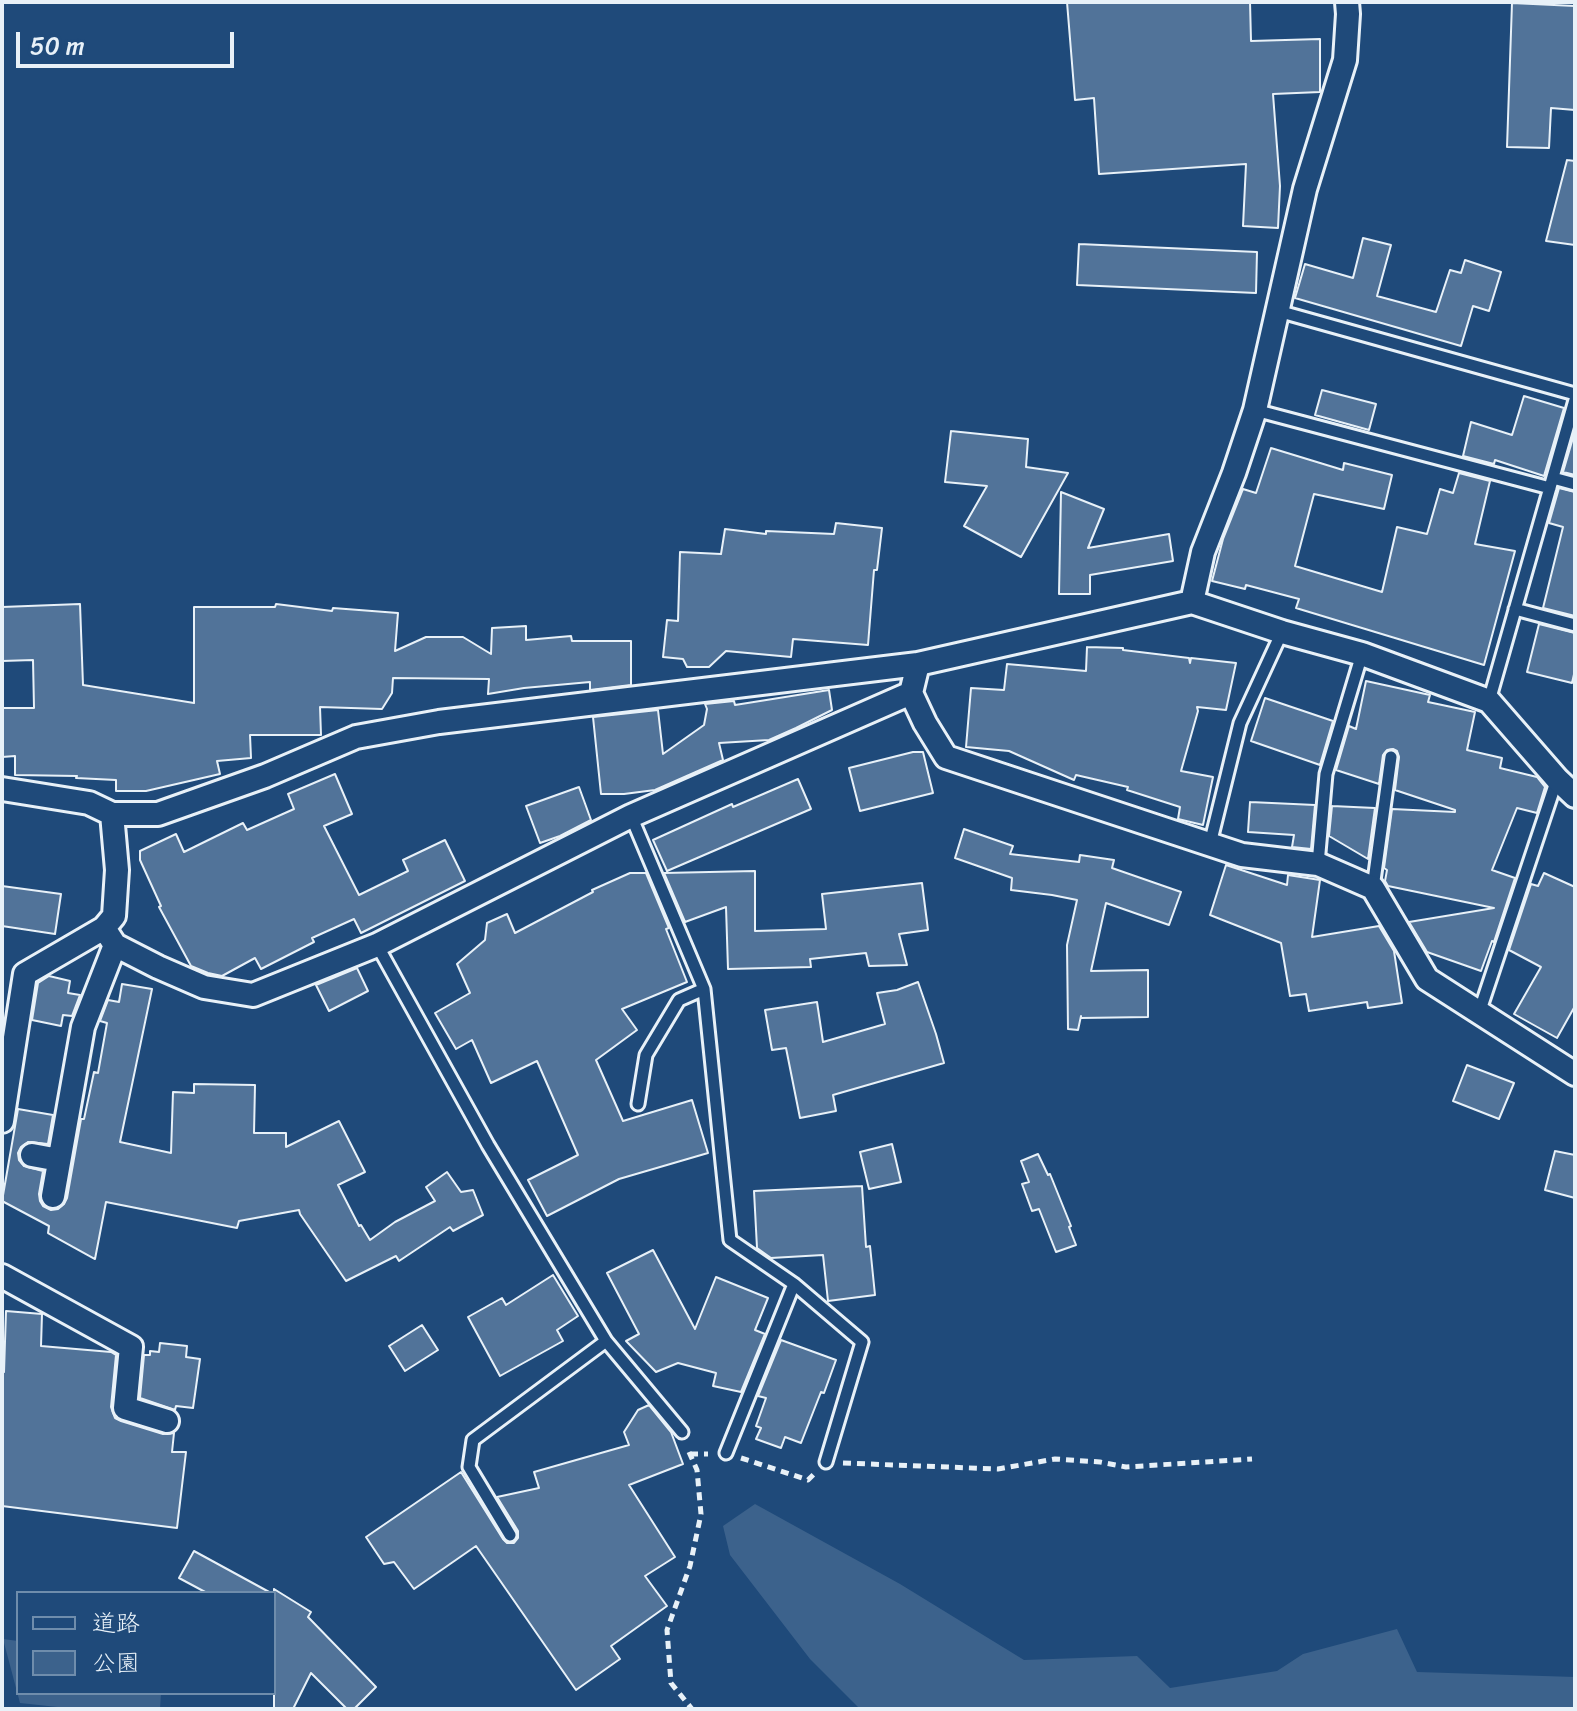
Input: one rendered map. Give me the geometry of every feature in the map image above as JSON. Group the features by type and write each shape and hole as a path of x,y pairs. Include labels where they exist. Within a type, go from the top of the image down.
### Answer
{"street":[{"path":"1192,602 1203,552 1255,410 1305,189 1345,60 1347,2"},
{"path":"2,789 89,803 112,814 158,814 370,734 439,722 918,664 1192,602 1362,654 1489,701 1575,796"},
{"path":"918,664 911,693 946,757 1242,855 1318,864 1373,888 1427,979 1575,1074"},
{"path":"110,936 158,967 204,987 253,995 377,945 631,816 911,693"},
{"path":"53,1196 59,1160 60,1094 83,1027 114,916 117,870 112,814"},
{"path":"2,1121 25,974 110,936"},
{"path":"32,1155 59,1160"},
{"path":"2,1276 131,1347 125,1408 167,1421"}],"lane":[{"path":"1278,311 1575,394"},
{"path":"1489,701 1575,400"},
{"path":"1255,410 1551,483 1575,484"},
{"path":"1515,609 1575,625"},
{"path":"1210,844 1240,723 1282,632"},
{"path":"1318,864 1326,774 1362,654"},
{"path":"1373,888 1391,757"},
{"path":"1479,1013 1557,779"},
{"path":"631,816 704,989 730,1240 794,1284 862,1342 826,1462"},
{"path":"377,945 488,1145 606,1341 682,1432"},
{"path":"638,1104 646,1055 679,1000 704,989"},
{"path":"726,1453 794,1284"},
{"path":"510,1535 469,1467 473,1440 606,1341"}],"path":[{"path":"682,1432 697,1470 701,1514 690,1566 667,1630 671,1683 692,1709"},
{"path":"690,1454 726,1453 808,1480 826,1462 998,1469 1055,1459 1126,1467 1252,1459"}],"green space":[{"path":"755,1504 900,1584 1024,1660 1137,1656 1170,1688 1277,1671 1303,1654 1397,1629 1417,1672 1575,1677 1575,1709 860,1709 810,1659 730,1555 723,1526"},
{"path":"3,1639 16,1641 16,1688"},
{"path":"18,1695 161,1695 160,1709 76,1709 20,1703"}],"building":[{"path":"1067,2 1250,2 1251,41 1320,39 1320,92 1273,94 1280,186 1278,228 1243,226 1246,164 1099,174 1094,98 1075,100"},
{"path":"1512,3 1575,6 1575,110 1551,108 1549,148 1507,147"},
{"path":"1567,160 1575,161 1575,245 1546,241"},
{"path":"1363,238 1391,245 1377,296 1436,312 1450,270 1461,273 1465,260 1501,272 1489,311 1473,306 1461,346 1295,298 1305,264 1353,278"},
{"path":"1079,244 1257,252 1256,293 1077,285"},
{"path":"1322,390 1376,404 1369,430 1315,415"},
{"path":"1524,396 1564,408 1544,476 1495,460 1494,464 1463,456 1471,422 1512,435"},
{"path":"951,431 1028,439 1026,467 1068,473 1021,557 964,526 987,486 945,482"},
{"path":"1575,431 1575,475 1563,472"},
{"path":"1271,448 1343,470 1344,463 1392,475 1384,509 1314,494 1295,566 1382,592 1397,527 1427,534 1440,489 1453,493 1459,473 1490,481 1475,544 1515,551 1484,665 1296,608 1299,599 1246,585 1245,589 1212,581 1223,539 1243,489 1256,493"},
{"path":"1559,488 1575,492 1575,616 1543,608 1563,527 1549,523"},
{"path":"1061,492 1104,509 1088,548 1169,534 1173,561 1090,575 1090,594 1059,594"},
{"path":"836,523 882,528 877,570 874,570 868,645 793,639 791,657 726,651 709,667 687,667 683,659 663,657 667,620 678,621 680,552 721,554 725,529 766,534 766,531 834,534"},
{"path":"80,604 83,685 194,703 194,607 275,607 276,604 332,611 333,608 398,613 395,651 426,637 463,637 491,654 492,628 526,626 526,640 571,636 572,641 631,641 631,685 590,690 590,682 488,694 489,679 393,678 392,693 382,709 320,707 321,735 250,735 251,758 217,761 220,774 146,791 116,791 116,780 15,775 15,756 2,757 2,708 34,708 33,660 2,661 2,607"},
{"path":"1539,624 1575,633 1572,683 1527,672"},
{"path":"1087,647 1123,648 1189,658 1190,663 1191,658 1236,663 1226,710 1197,707 1181,771 1213,777 1203,825 1178,819 1180,807 1127,790 1128,787 1076,775 1074,780 1009,751 966,747 971,688 1004,690 1007,664 1086,671"},
{"path":"1366,681 1430,695 1428,702 1475,712 1467,750 1502,758 1500,768 1537,777 1545,787 1537,813 1517,808 1492,870 1515,878 1481,971 1427,952 1409,922 1494,908 1388,886 1385,881 1392,809 1455,810 1395,790 1399,757 1393,749 1383,755 1379,784 1336,770 1349,726 1356,729"},
{"path":"829,690 832,710 796,728 769,740 719,743 723,760 655,790 601,794 593,717 658,710 663,754 704,725 705,704 734,701 735,705"},
{"path":"1265,698 1333,721 1320,765 1251,741"},
{"path":"923,752 933,793 860,811 849,768"},
{"path":"335,774 352,814 324,826 359,895 408,871 403,860 445,840 465,881 361,933 354,919 312,938 314,942 261,969 255,958 222,976 191,966 159,907 140,860 140,851 176,834 184,852 243,823 247,830 294,809 288,794"},
{"path":"798,779 811,809 667,871 653,840 732,804 733,807"},
{"path":"579,787 591,820 540,843 526,806"},
{"path":"1250,802 1315,805 1311,849 1292,847 1294,835 1248,832"},
{"path":"1332,806 1375,808 1368,859 1329,836"},
{"path":"964,829 1013,846 1010,854 1079,862 1080,855 1114,860 1112,868 1181,892 1169,925 1106,903 1091,971 1148,970 1148,1017 1081,1016 1078,1030 1068,1029 1067,945 1077,900 1011,890 1012,878 955,858"},
{"path":"1226,865 1287,885 1288,875 1320,880 1312,937 1379,926 1394,951 1402,1003 1368,1008 1367,1002 1309,1011 1306,994 1290,996 1281,943 1210,915"},
{"path":"755,871 755,931 826,929 822,894 922,883 928,930 899,934 907,965 869,966 866,953 810,959 811,967 728,969 726,907 685,922 664,873"},
{"path":"630,873 646,873 687,982 622,1009 637,1030 596,1060 623,1121 692,1100 708,1153 619,1179 547,1216 528,1180 578,1155 537,1061 491,1083 472,1040 456,1049 435,1013 470,993 457,964 485,940 487,923 507,914 515,933 592,890"},
{"path":"1544,873 1575,887 1575,1006 1557,1038 1514,1014 1541,967 1509,950 1531,884 1538,886"},
{"path":"2,886 61,894 55,934 2,926"},
{"path":"357,968 368,991 329,1011 316,985"},
{"path":"49,976 70,981 68,993 80,995 72,1016 63,1015 61,1026 32,1020 38,983"},
{"path":"918,982 944,1063 833,1095 836,1111 800,1118 786,1048 772,1050 765,1010 817,1002 823,1042 885,1024 877,993"},
{"path":"122,984 152,989 120,1142 171,1153 173,1092 194,1093 194,1084 255,1085 254,1133 286,1133 286,1147 339,1121 365,1172 338,1185 359,1226 370,1240 395,1222 435,1201 426,1187 447,1172 461,1192 473,1190 483,1215 453,1231 450,1227 399,1261 396,1256 346,1281 299,1210 239,1221 237,1228 106,1202 95,1259 48,1233 49,1226 2,1201 18,1109 53,1115 48,1144 28,1142 18,1153 24,1166 43,1171 39,1194 43,1206 58,1209 67,1198 81,1119 84,1119 94,1072 98,1073 107,1023 100,1021 108,1000 119,1002"},
{"path":"1467,1065 1514,1083 1499,1119 1453,1101"},
{"path":"892,1144 901,1182 869,1189 860,1152"},
{"path":"1555,1151 1575,1155 1575,1198 1545,1190"},
{"path":"1038,1154 1050,1174 1076,1245 1056,1252 1039,1209 1032,1211 1022,1184 1029,1182 1021,1161"},
{"path":"862,1186 866,1247 870,1246 875,1295 828,1301 823,1255 771,1258 757,1248 754,1191"},
{"path":"653,1250 695,1329 716,1277 768,1298 755,1330 765,1334 741,1392 713,1386 716,1373 678,1363 656,1372 626,1341 639,1334 607,1273"},
{"path":"553,1275 578,1316 557,1330 563,1341 500,1376 468,1317 502,1298 506,1305"},
{"path":"6,1311 42,1314 41,1346 116,1355 111,1407 115,1418 163,1434 174,1433 172,1452 186,1452 177,1528 2,1506 2,1371"},
{"path":"422,1325 438,1350 405,1371 389,1346"},
{"path":"781,1340 836,1360 801,1443 785,1437 781,1448 756,1439 761,1428 756,1426 766,1398 758,1396"},
{"path":"160,1343 187,1346 186,1357 200,1359 193,1408 176,1406 175,1410 140,1398 144,1355 150,1355 150,1351 159,1352"},
{"path":"649,1405 671,1432 683,1464 629,1485 675,1557 645,1576 667,1606 611,1646 620,1659 576,1690 476,1546 414,1589 394,1562 384,1564 366,1537 461,1472 503,1539 514,1543 518,1531 497,1497 539,1488 534,1472 629,1445 624,1432 638,1410"},
{"path":"194,1551 267,1591 203,1591 179,1578"},
{"path":"274,1591 311,1612 308,1617 376,1687 354,1709 347,1709 311,1673 293,1709 274,1709"}]}
